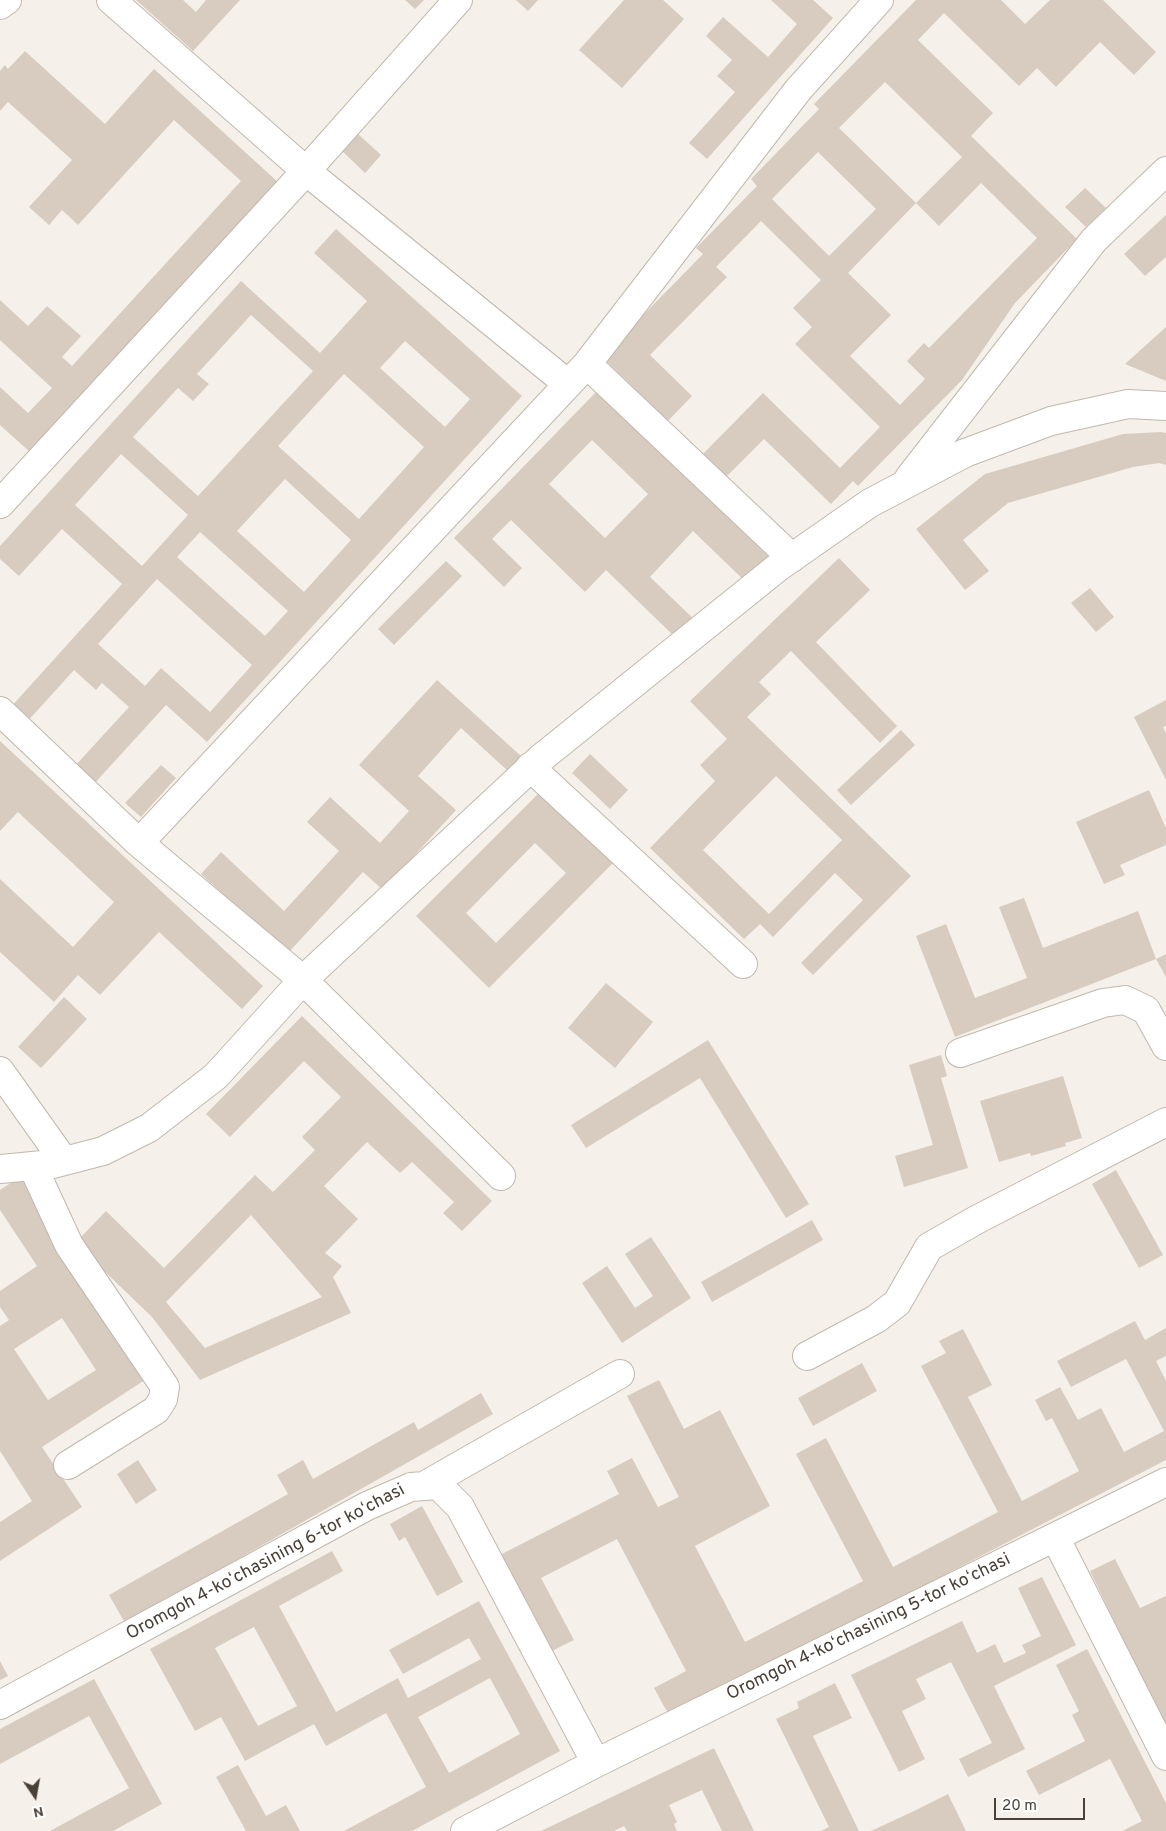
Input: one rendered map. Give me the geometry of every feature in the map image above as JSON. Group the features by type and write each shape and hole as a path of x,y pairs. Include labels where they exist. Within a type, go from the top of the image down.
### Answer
{"street":[{"path":"0,5 7,0"},
{"path":"111,0 306,171 568,384"},
{"path":"0,504 306,171 458,0"},
{"path":"139,843 587,364 798,90 880,0"},
{"path":"903,485 1094,240 1166,171"},
{"path":"587,364 792,558"},
{"path":"0,1169 33,1167 103,1151 149,1128 216,1076 303,980 530,768 792,558 870,503 965,454 1051,421 1128,404 1166,406"},
{"path":"0,711 139,843 303,980 501,1176"},
{"path":"530,768 742,964"},
{"path":"960,1053 1102,1003 1125,1000 1146,1010 1166,1046"},
{"path":"0,1071 64,1161"},
{"path":"807,1356 876,1319 897,1303 929,1247 978,1219 1166,1122"},
{"path":"33,1167 69,1245 164,1387 163,1399 156,1410 68,1465"},
{"path":"424,1486 620,1374"},
{"name":"Oromgoh 4-koʻchasining 5-tor koʻchasi","path":"465,1831 596,1763 1166,1482"},
{"name":"Oromgoh 4-koʻchasining 6-tor koʻchasi","path":"0,1705 368,1506 411,1487 438,1485 460,1507 596,1763"},
{"path":"1055,1537 1166,1756"}],"building":[{"path":"136,0 183,0 196,12 206,0 240,0 193,51"},
{"path":"405,0 424,0 415,9"},
{"path":"516,0 538,0 528,11"},
{"path":"624,0 663,0 684,19 622,88 579,50"},
{"path":"771,0 813,0 833,18 707,159 689,143 735,92 717,76 732,60 706,36 723,17 768,57 797,24"},
{"path":"916,0 1001,0 1025,24 1050,0 1103,0 1156,52 1134,75 1100,42 1056,87 1037,68 1019,86 944,13 918,40 993,113 971,136 1077,239 1015,303 962,380 858,486 853,481 831,504 764,439 725,478 702,455 763,393 840,468 880,427 795,344 812,327 793,308 821,280 761,221 716,267 727,277 650,355 692,396 668,421 602,357 703,254 696,248 757,186 751,179 819,109 814,104","holes":["885,82 962,157 916,203 839,128","818,152 876,209 829,256 772,199","981,183 1037,238 929,348 924,343 907,361 925,379 900,405 850,356 891,315 848,273 916,203 939,226"]},
{"path":"25,51 105,124 154,69 279,183 31,453 0,425 0,387 28,413 52,388 0,340 0,300 28,326 47,306 81,336 62,357 72,366 241,181 174,120 78,225 62,210 49,225 29,207 72,160 8,102 0,111 0,71 5,65 8,69"},
{"path":"357,133 381,155 365,173 341,150"},
{"path":"1085,188 1106,208 1086,227 1065,207"},
{"path":"1166,215 1166,257 1145,276 1124,254"},
{"path":"336,229 522,396 207,742 166,705 93,785 74,767 129,707 102,683 96,690 74,670 26,723 10,708 122,584 62,529 19,576 0,559 0,546 241,281 320,353 367,301 314,253","holes":["251,315 313,371 198,496 133,437 178,388 193,401 209,384 197,374","405,341 470,399 445,427 380,368","344,374 424,447 359,519 278,446","121,454 188,515 142,566 75,505","285,479 351,540 304,592 237,531","200,532 288,611 265,636 177,557","157,579 252,665 210,712 161,668 145,686 98,644"]},
{"path":"1166,327 1166,381 1125,364"},
{"path":"597,391 773,561 749,585 693,531 650,577 697,622 679,641 606,570 585,592 511,520 492,539 522,568 504,587 454,538","holes":["592,440 648,494 605,538 549,484"]},
{"path":"1166,433 1166,465 1159,463 1133,467 1008,503 963,540 989,571 965,590 916,529 985,474 1123,434"},
{"path":"839,558 870,590 816,642 897,726 880,743 791,651 759,682 771,694 747,717 911,876 813,975 801,963 863,900 835,873 773,937 760,924 744,939 650,848 715,781 700,765 727,739 690,701","holes":["776,776 842,840 769,914 703,850"]},
{"path":"446,561 462,576 394,645 378,629"},
{"path":"1090,588 1114,617 1096,632 1071,603"},
{"path":"437,680 522,757 509,772 461,728 418,776 456,810 383,890 363,872 288,953 201,874 221,852 284,911 339,851 307,822 330,797 380,843 409,811 359,765"},
{"path":"1166,700 1166,726 1163,727 1166,733 1166,780 1134,717"},
{"path":"901,730 915,745 851,805 837,790"},
{"path":"0,741 263,986 242,1009 159,932 100,995 78,975 54,1002 0,952 0,879 73,947 114,902 18,812 0,831"},
{"path":"590,754 628,790 610,809 572,773"},
{"path":"161,765 176,778 141,817 125,803"},
{"path":"543,789 616,860 489,988 416,916","holes":["535,843 566,873 496,943 466,913"]},
{"path":"1149,790 1166,828 1166,845 1120,865 1125,875 1104,884 1076,822"},
{"path":"1024,898 1043,948 1138,911 1156,959 955,1037 916,936 946,924 975,998 1027,978 999,907"},
{"path":"1166,954 1166,977 1156,959"},
{"path":"606,983 653,1022 615,1068 568,1028"},
{"path":"64,997 87,1019 41,1068 18,1047"},
{"path":"302,1016 492,1201 462,1231 443,1213 454,1202 412,1162 400,1173 367,1142 324,1186 358,1219 325,1253 342,1266 333,1277 351,1313 200,1380 152,1317 75,1243 106,1211 164,1268 255,1175 273,1192 315,1150 302,1137 341,1097 304,1061 230,1137 206,1114","holes":["251,1215 322,1297 205,1348 166,1302"]},
{"path":"708,1040 809,1204 786,1218 700,1078 586,1148 571,1125"},
{"path":"941,1055 947,1076 941,1078 968,1168 904,1187 895,1156 933,1145 909,1065"},
{"path":"1063,1076 1082,1138 1065,1143 1066,1146 1031,1156 1030,1153 999,1162 980,1101"},
{"path":"1116,1170 1163,1255 1139,1268 1092,1184"},
{"path":"20,1177 151,1376 42,1447 82,1507 0,1561 0,1522 32,1501 0,1451 0,1326 9,1320 0,1307 0,1291 37,1266 0,1210 0,1190","holes":["62,1318 96,1370 48,1400 14,1349"]},
{"path":"812,1220 823,1240 712,1302 701,1282"},
{"path":"651,1237 691,1298 622,1343 582,1283 607,1266 635,1308 653,1296 625,1254"},
{"path":"1135,1321 1145,1340 1166,1328 1166,1356 1156,1361 1166,1381 1166,1460 670,1717 654,1688 686,1671 617,1539 541,1578 574,1640 548,1653 498,1556 619,1494 607,1471 632,1458 658,1507 679,1497 627,1396 659,1380 684,1429 720,1410 770,1506 695,1546 745,1642 863,1581 796,1454 826,1438 893,1567 998,1512 921,1366 946,1353 939,1341 963,1329 992,1385 968,1397 1022,1501 1079,1471 1052,1418 1046,1421 1035,1400 1060,1387 1078,1420 1101,1408 1124,1452 1164,1431 1126,1359 1071,1387 1057,1361"},
{"path":"862,1363 877,1391 813,1426 798,1398"},
{"path":"481,1393 493,1414 125,1623 109,1595 288,1494 277,1475 303,1460 313,1479 414,1422 418,1430"},
{"path":"138,1460 157,1490 136,1504 117,1474"},
{"path":"422,1506 463,1582 437,1596 405,1537 399,1541 390,1524"},
{"path":"332,1551 343,1571 279,1606 336,1712 398,1678 408,1698 481,1659 469,1638 403,1674 389,1650 479,1601 560,1751 412,1831 344,1831 426,1787 386,1713 326,1746 314,1724 245,1761 221,1717 195,1731 150,1649","holes":["254,1627 297,1706 258,1726 215,1648","490,1678 520,1734 449,1773 418,1717"]},
{"path":"1115,1559 1140,1608 1166,1596 1166,1728 1090,1571"},
{"path":"1042,1577 1076,1645 994,1686 1025,1749 968,1777 959,1759 992,1743 951,1662 916,1679 926,1699 902,1711 925,1759 899,1772 851,1675 962,1621 977,1653 995,1644 1004,1663 1026,1653 1022,1645 1041,1636 1018,1588"},
{"path":"1087,1649 1166,1803 1166,1831 1122,1831 1142,1821 1110,1759 1039,1795 1026,1771 1085,1741 1072,1715 1079,1711 1056,1665"},
{"path":"0,1661 8,1676 0,1680"},
{"path":"94,1679 162,1804 113,1831 50,1831 129,1788 89,1716 0,1764 0,1729"},
{"path":"835,1683 852,1718 813,1736 859,1831 821,1831 829,1827 776,1719 799,1708 797,1702"},
{"path":"714,1748 754,1831 722,1831 702,1790 669,1805 677,1822 674,1824 677,1831 627,1831 624,1826 614,1831 541,1831"},
{"path":"238,1765 266,1816 286,1805 300,1831 246,1831 216,1777"},
{"path":"948,1794 966,1831 871,1831 914,1811"}]}
